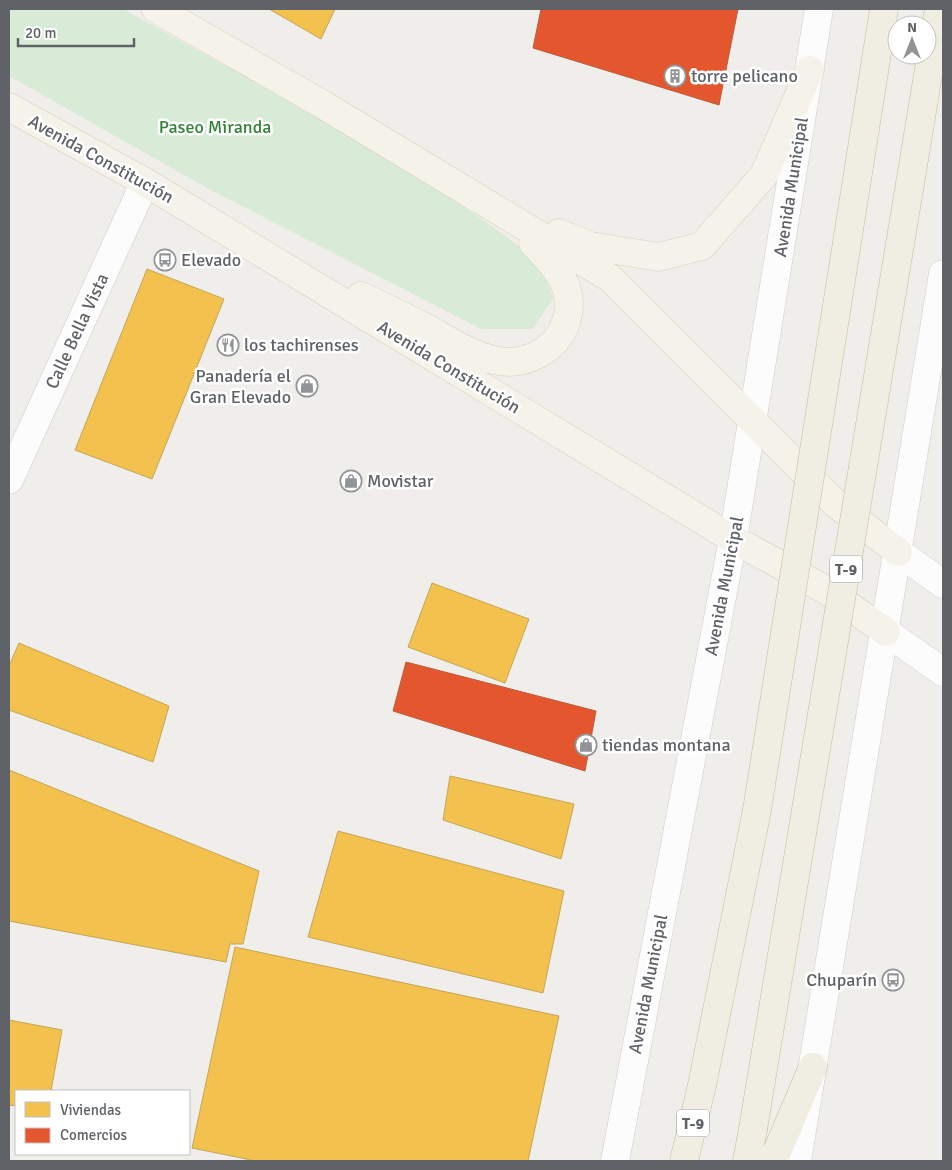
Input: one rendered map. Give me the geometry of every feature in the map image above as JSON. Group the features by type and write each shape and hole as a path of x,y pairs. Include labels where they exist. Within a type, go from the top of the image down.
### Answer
{"highway":[{"name":"T-9","path":"684,1161 702,1085 757,810 884,9"},
{"name":"T-9","path":"747,1161 754,1128 938,9"},
{"path":"773,1161 814,1067"}],"main road":[{"path":"156,9 322,104 610,278 836,504 898,552"},
{"path":"473,196 590,246 659,257 702,246 764,175 810,70"},
{"name":"Avenida Constitución","path":"9,107 145,182 733,539 826,590 886,632"},
{"path":"145,182 241,235 470,352 499,362 523,362 544,351 559,339 566,321 566,286 558,268 531,241 473,196"}],"street":[{"name":"Avenida Municipal","path":"614,1161 733,539 754,420 819,9"},
{"name":"Calle Bella Vista","path":"9,480 145,182"},
{"path":"797,1161 886,632 943,274"},
{"path":"898,552 943,584"},
{"path":"886,632 943,672"}],"green space":[{"name":"Paseo Miranda","path":"9,9 123,9 333,126 434,186 538,259 553,298 533,329 481,329 209,189 9,76"}],"building: Viviendas":[{"path":"269,9 335,9 321,39"},
{"path":"147,269 224,299 152,479 75,450"},
{"path":"432,583 529,619 505,683 408,647"},
{"path":"19,643 169,706 153,762 9,710 9,666"},
{"path":"9,770 259,871 243,944 230,944 226,962 9,921"},
{"path":"450,776 574,804 561,859 443,820"},
{"path":"338,831 564,891 543,993 308,937"},
{"path":"235,947 559,1016 528,1161 256,1161 192,1148"},
{"path":"9,1020 62,1030 51,1090 15,1090 15,1106 9,1105"}],"building: Comercios":[{"name":"torre pelicano","path":"541,9 738,9 719,105 533,48"},
{"path":"406,662 596,711 585,771 393,711"}],"place":[{"name":"torre pelicano","path":"675,76"},
{"name":"Elevado","path":"165,260"},
{"name":"los tachirenses","path":"228,345"},
{"name":"Panadería el Gran Elevado","path":"307,386"},
{"name":"Movistar","path":"351,481"},
{"name":"tiendas montana","path":"586,745"},
{"name":"Chuparín","path":"893,980"}]}
